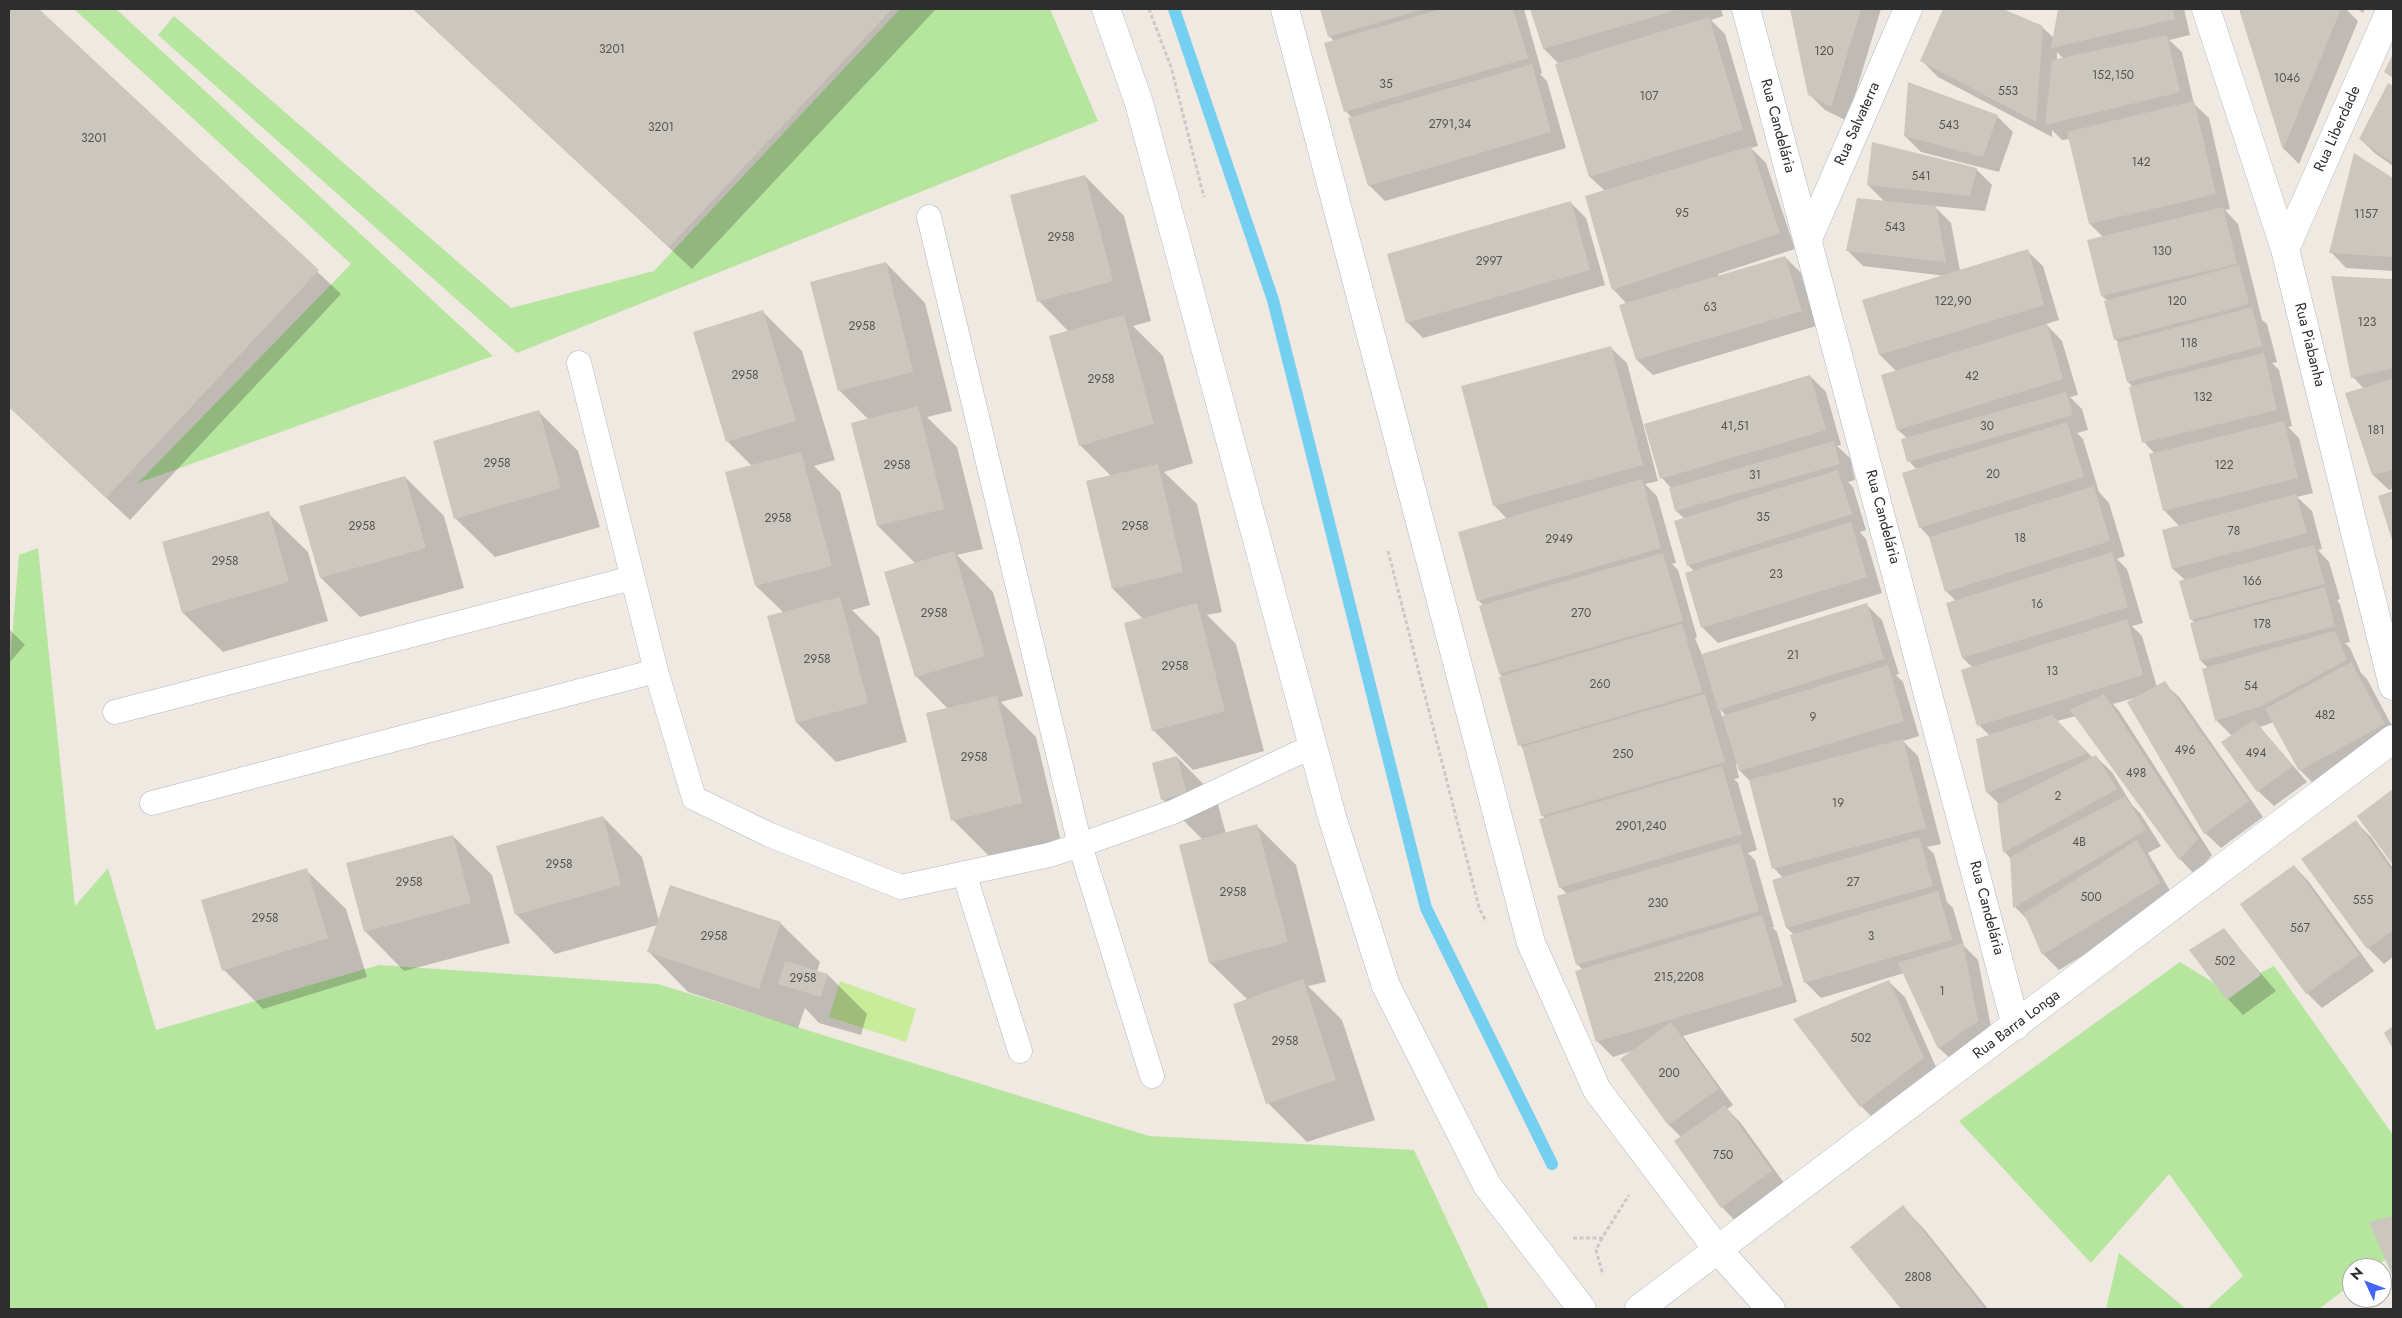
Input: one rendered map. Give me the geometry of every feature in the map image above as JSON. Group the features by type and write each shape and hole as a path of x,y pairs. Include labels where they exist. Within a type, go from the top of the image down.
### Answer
{"street":[{"path":"1106,9 1139,103 1312,746 1332,817 1386,986 1487,1185 1582,1309"},
{"path":"1285,9 1531,944 1597,1090 1718,1250 1771,1309"},
{"name":"Rua Candelária","path":"1746,9 2016,1026"},
{"name":"Rua Salvaterra","path":"1808,239 1908,9"},
{"name":"Rua Piabanha","path":"2206,9 2285,249 2393,686"},
{"name":"Rua Liberdade","path":"2285,249 2391,9"},
{"name":"Rua Barra Longa","path":"1639,1309 2393,740"}],"lane":[{"path":"929,217 1080,845 1152,1076"},
{"path":"579,362 656,671 694,798 770,835 901,886 1049,855 1080,845 1172,812 1312,746"},
{"path":"115,712 632,578"},
{"path":"152,803 656,671"},
{"path":"964,873 1020,1051"}],"path":[{"path":"1149,9 1170,66 1206,205"},
{"path":"1480,906 1487,924"},
{"path":"1566,1238 1602,1238 1630,1196 1626,1189"}],"green space":[{"path":"74,9 116,9 493,356 138,483 351,264"},
{"path":"900,9 1050,9 1098,121 517,353 158,35 174,16 511,308 654,271"},
{"path":"38,548 75,906 108,868 156,1030 379,965 658,984 1149,1136 1414,1150 1489,1309 9,1309 9,673 19,555"},
{"path":"2180,962 2226,990 2274,966 2393,1135 2393,1254 2388,1258 2342,1258 2342,1292 2319,1309 2207,1309 2243,1276 2169,1174 2091,1263 1959,1121"},
{"path":"840,981 916,1009 906,1042 829,1017"},
{"path":"2119,1253 2186,1309 2106,1309"}],"building":[{"path":"9,9 39,9 319,270 106,498 9,407"},
{"path":"413,9 892,9 669,247"},
{"path":"1320,9 1424,9 1328,37"},
{"path":"1442,9 1513,9 1528,58 1344,112 1324,43"},
{"path":"1530,9 1680,9 1543,49"},
{"path":"1790,9 1861,9 1831,107 1808,95"},
{"path":"1943,9 2003,9 2043,26 2036,122 1920,61"},
{"path":"2058,9 2173,9 2175,19 2051,48"},
{"path":"2239,9 2341,9 2283,150"},
{"path":"1709,17 1743,130 1589,177 1555,64"},
{"path":"2167,35 2180,92 2045,125 2052,60"},
{"path":"2393,54 2393,78 2384,72"},
{"path":"1532,64 1551,132 1368,186 1348,118"},
{"path":"1908,82 1998,115 1983,157 1904,136"},
{"path":"2388,83 2393,86 2393,163 2359,139"},
{"path":"2194,101 2216,194 2089,224 2067,132"},
{"path":"1872,142 1977,168 1970,196 1867,185"},
{"path":"1751,146 1780,233 1612,290 1585,196"},
{"path":"2354,153 2393,178 2393,257 2329,253"},
{"path":"1085,175 1113,281 1037,302 1010,195"},
{"path":"1857,198 1936,206 1946,262 1846,251"},
{"path":"1571,201 1590,270 1406,323 1387,254"},
{"path":"2223,207 2237,264 2101,296 2087,240"},
{"path":"2028,249 2044,305 1879,355 1862,300"},
{"path":"1785,256 1802,311 1636,360 1619,305"},
{"path":"886,262 913,372 838,391 810,282"},
{"path":"2239,265 2249,304 2114,340 2104,301"},
{"path":"2331,276 2393,279 2393,368 2351,378"},
{"path":"2252,307 2262,346 2127,382 2117,343"},
{"path":"763,310 796,421 726,442 693,332"},
{"path":"1124,315 1154,424 1079,446 1049,336"},
{"path":"2047,324 2063,379 1897,430 1881,375"},
{"path":"1611,346 1643,465 1493,506 1461,386"},
{"path":"2264,353 2277,410 2142,443 2129,387"},
{"path":"1810,375 1826,430 1660,479 1644,424"},
{"path":"2393,379 2393,470 2372,475 2345,393"},
{"path":"2066,392 2073,415 1907,462 1901,439"},
{"path":"918,406 944,509 877,526 851,423"},
{"path":"539,410 561,488 454,519 433,441"},
{"path":"2284,421 2298,478 2163,511 2149,454"},
{"path":"2067,422 2084,477 1919,528 1902,473"},
{"path":"1834,441 1840,464 1675,511 1669,488"},
{"path":"801,452 832,566 755,586 725,472"},
{"path":"1158,464 1183,572 1112,589 1086,481"},
{"path":"1838,470 1852,514 1687,566 1674,521"},
{"path":"405,476 426,548 320,578 299,506"},
{"path":"1642,479 1661,548 1477,601 1458,532"},
{"path":"2094,486 2110,541 1945,592 1929,537"},
{"path":"2393,491 2393,543 2378,496"},
{"path":"2296,494 2307,533 2172,569 2162,530"},
{"path":"269,511 289,582 182,613 162,542"},
{"path":"1851,522 1867,577 1701,628 1685,573"},
{"path":"2314,545 2325,584 2190,620 2179,581"},
{"path":"954,551 985,656 915,677 884,572"},
{"path":"2112,552 2128,607 1962,658 1946,603"},
{"path":"1663,553 1683,621 1499,674 1479,606"},
{"path":"2325,587 2335,626 2200,661 2190,623"},
{"path":"840,597 868,703 796,723 767,616"},
{"path":"1197,603 1225,711 1152,731 1124,623"},
{"path":"1867,603 1884,659 1718,710 1702,654"},
{"path":"2127,619 2143,675 1977,726 1961,670"},
{"path":"1682,624 1702,692 1518,746 1499,677"},
{"path":"2335,631 2347,660 2261,706 2215,721 2202,669"},
{"path":"2351,662 2385,724 2299,771 2265,709"},
{"path":"1888,665 1904,721 1739,771 1722,716"},
{"path":"2165,681 2249,801 2204,834 2127,702"},
{"path":"1705,694 1725,762 1541,816 1522,747"},
{"path":"2104,694 2198,839 2179,860 2070,710"},
{"path":"997,696 1022,803 951,821 926,713"},
{"path":"2052,715 2088,753 1986,793 1976,739"},
{"path":"2254,720 2293,766 2257,792 2221,742"},
{"path":"1903,739 1926,828 1772,869 1749,780"},
{"path":"2096,755 2117,789 2003,853 1997,805"},
{"path":"1177,756 1187,793 1161,800 1152,763"},
{"path":"1722,766 1742,834 1559,888 1539,819"},
{"path":"2393,789 2393,865 2357,816"},
{"path":"2125,796 2146,830 2013,908 2010,857"},
{"path":"603,816 621,885 515,915 496,846"},
{"path":"2356,820 2393,872 2393,930 2367,949 2301,859"},
{"path":"1257,824 1288,942 1209,963 1179,845"},
{"path":"453,835 471,903 364,932 346,863"},
{"path":"1919,837 1933,886 1786,928 1772,880"},
{"path":"2137,840 2160,883 2042,955 2024,913"},
{"path":"1740,843 1759,911 1576,965 1557,896"},
{"path":"2294,865 2359,955 2306,994 2240,904"},
{"path":"307,868 328,938 222,971 201,900"},
{"path":"670,885 781,922 759,989 647,952"},
{"path":"1938,891 1952,940 1804,983 1790,935"},
{"path":"1762,915 1783,986 1596,1042 1575,971"},
{"path":"2224,928 2261,975 2227,1000 2189,950"},
{"path":"1963,943 1978,1021 1938,1049 1898,963"},
{"path":"785,961 828,974 821,997 778,984"},
{"path":"1303,979 1336,1080 1266,1104 1233,1004"},
{"path":"1889,980 1924,1058 1860,1107 1793,1019"},
{"path":"1671,1022 1719,1089 1668,1125 1620,1059"},
{"path":"2393,1026 2393,1049 2384,1033"},
{"path":"1725,1105 1772,1171 1721,1208 1674,1141"},
{"path":"1903,1205 1985,1309 1901,1309 1850,1247"},
{"path":"2393,1216 2393,1277 2392,1258 2385,1258 2369,1222"}],"waterway":[{"path":"1174,9 1273,300 1426,908 1552,1164"}]}
